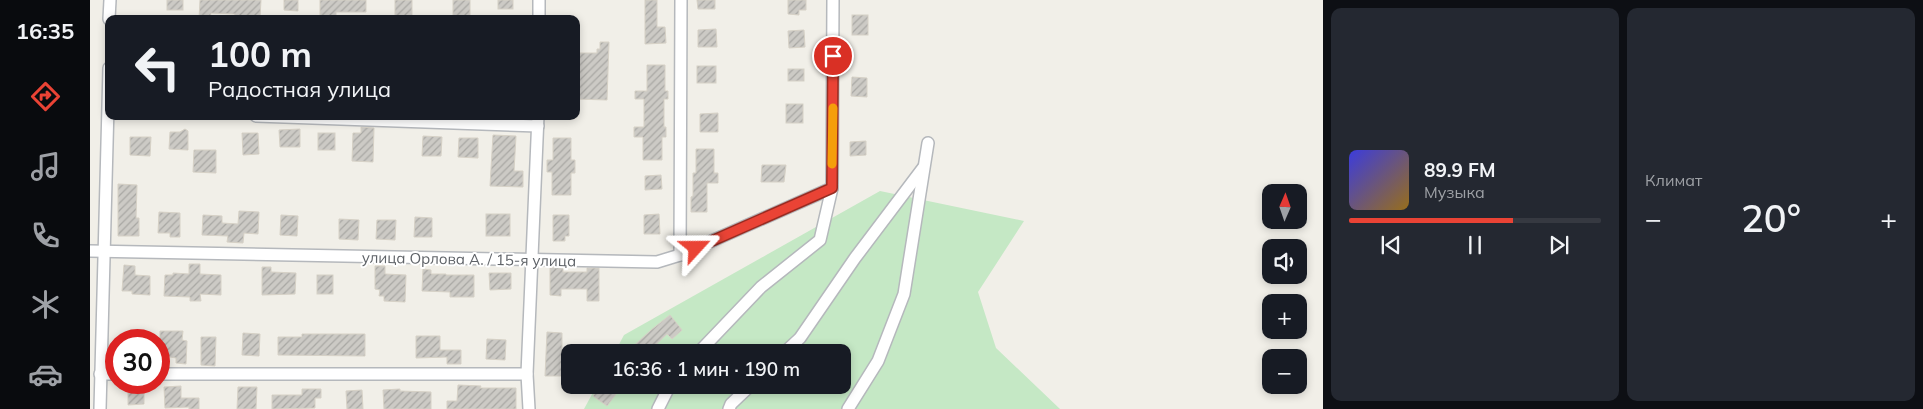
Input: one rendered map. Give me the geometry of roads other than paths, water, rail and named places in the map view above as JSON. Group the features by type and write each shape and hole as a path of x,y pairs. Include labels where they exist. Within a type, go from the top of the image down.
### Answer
{"street":[{"path":"109,15 110,0"},
{"path":"539,0 539,15"},
{"path":"680,255 681,0"},
{"path":"707,344 761,287 820,240 832,188 833,0"},
{"path":"100,409 108,120"},
{"path":"482,120 538,121 527,374 529,409"},
{"path":"848,409 878,361 904,294 928,143"},
{"path":"794,344 800,338 855,258 925,166"},
{"name":"улица Орлова А. / 15-я улица","path":"90,251 657,262 680,255 832,188"},
{"path":"100,374 105,374"},
{"path":"170,374 527,374"},
{"path":"658,409 666,394"},
{"path":"729,409 731,404 742,394"}]}
